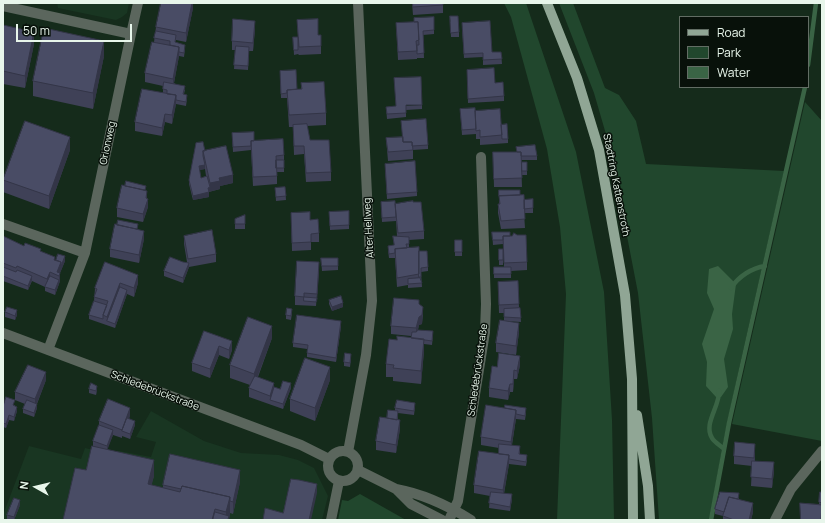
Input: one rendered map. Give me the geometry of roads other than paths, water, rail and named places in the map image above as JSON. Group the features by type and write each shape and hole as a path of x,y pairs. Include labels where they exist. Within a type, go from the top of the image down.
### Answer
{"main road":[{"name":"Stadtring Kattenstroth","path":"548,3 577,78 599,150 625,295 632,379 648,486 650,520"},
{"name":"Stadtring Kattenstroth","path":"632,379 633,520"}],"street":[{"name":"Orionweg","path":"48,350 85,253 138,3"},
{"name":"Alter Hellweg","path":"348,452 366,355 372,301 358,3"},
{"path":"3,6 131,34"},
{"name":"Schledebrückstraße","path":"449,520 458,501 485,332 486,304 482,157"},
{"path":"3,224 85,253"},
{"name":"Schledebrückstraße","path":"3,333 301,445 329,459"},
{"path":"339,451 348,452 357,461 358,470 348,481 334,480 327,468 329,459 339,451"},
{"path":"775,520 791,489 822,451"},
{"path":"358,470 396,489 417,493 455,510 471,520"},
{"path":"331,520 339,481"},
{"path":"396,489 412,504 442,520"}],"water":[{"path":"718,266 736,284 732,314 733,329 724,359 728,387 721,397 716,397 706,386 707,362 702,344 714,309 707,293 709,269"}],"waterway":[{"path":"809,57 816,3"},
{"path":"711,520 729,423 805,88"},
{"path":"731,288 746,273 765,266"},
{"path":"719,391 719,397 709,427 713,439 724,449"}]}
